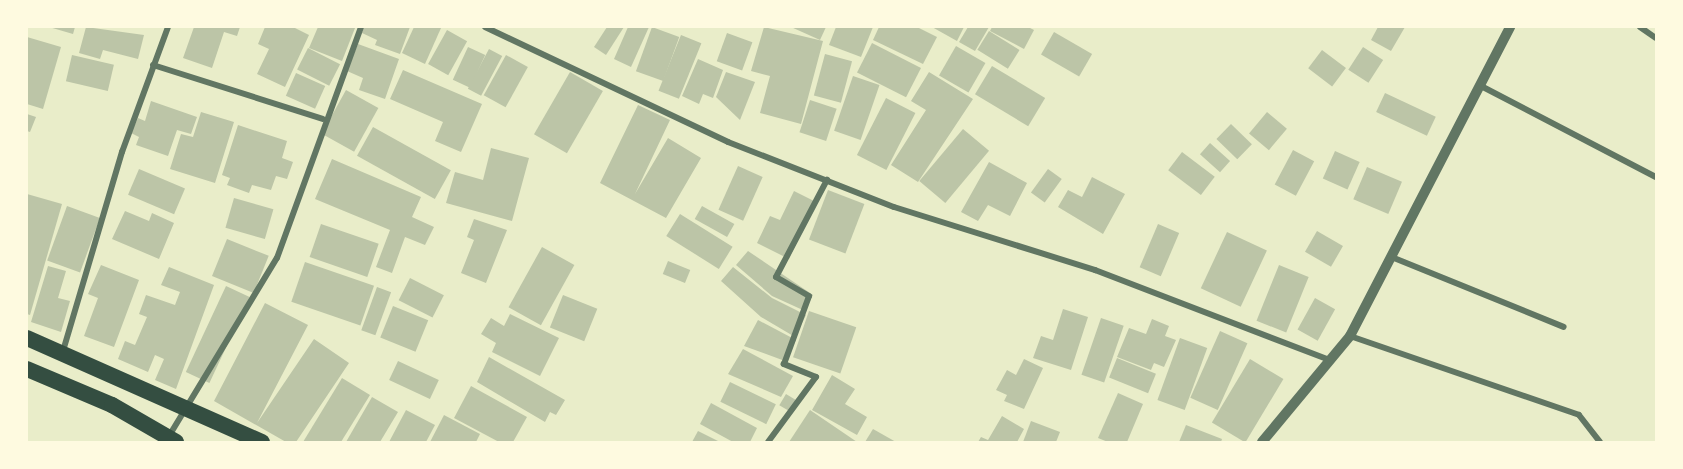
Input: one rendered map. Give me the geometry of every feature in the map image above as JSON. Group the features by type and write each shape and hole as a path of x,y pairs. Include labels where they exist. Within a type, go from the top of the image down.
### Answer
{"highway":[{"path":"27,338 63,351 262,442"},
{"path":"27,369 112,405 170,441"}],"street":[{"path":"63,351 153,64 168,27"},
{"path":"170,441 277,258 323,119 360,27"},
{"path":"485,27 728,142 827,180 1095,270 1330,360"},
{"path":"1262,442 1350,336 1394,258 1510,27"},
{"path":"1640,27 1656,38"},
{"path":"153,64 323,119"},
{"path":"1481,86 1656,177"},
{"path":"768,442 816,377 784,364 809,296 776,277 827,180"},
{"path":"1394,258 1564,327"},
{"path":"1350,336 1579,415 1600,442"}],"building":[{"path":"49,27 75,27 73,34"},
{"path":"86,27 144,35 138,59 103,50 100,59 79,53"},
{"path":"194,27 240,27 237,36 224,32 212,68 183,58"},
{"path":"265,27 293,27 309,35 285,87 257,74 269,49 258,44"},
{"path":"318,27 355,28 342,61 309,48"},
{"path":"364,27 410,27 400,54 375,45 377,40 362,33"},
{"path":"414,27 441,28 425,64 402,53"},
{"path":"607,27 624,27 606,55 594,47"},
{"path":"628,27 649,27 631,67 614,59"},
{"path":"652,27 679,37 663,81 636,71"},
{"path":"764,27 823,41 801,124 760,113 770,76 751,71"},
{"path":"791,27 826,27 820,40"},
{"path":"836,27 873,27 861,57 829,45"},
{"path":"879,27 917,27 937,37 923,64 873,40"},
{"path":"932,27 964,27 957,41"},
{"path":"968,27 989,27 975,51 959,42"},
{"path":"992,27 1028,27 1034,30 1024,49 990,31"},
{"path":"1378,27 1405,27 1391,51 1371,40"},
{"path":"447,30 467,41 448,75 428,64"},
{"path":"989,31 1020,50 1008,69 977,50"},
{"path":"1054,32 1092,54 1079,77 1041,55"},
{"path":"727,33 752,42 742,70 717,61"},
{"path":"681,35 701,43 679,99 659,91"},
{"path":"27,37 61,47 43,109 27,104"},
{"path":"872,43 921,68 906,97 857,72"},
{"path":"358,44 399,59 385,99 359,90 363,78 347,71"},
{"path":"956,46 985,63 968,92 939,75"},
{"path":"468,47 485,55 470,88 453,80"},
{"path":"1363,47 1383,60 1368,83 1348,70"},
{"path":"308,48 340,64 329,86 297,69"},
{"path":"489,49 502,56 481,96 468,89"},
{"path":"1322,50 1346,68 1332,86 1308,68"},
{"path":"825,54 852,61 841,103 814,96"},
{"path":"72,55 114,65 108,91 66,81"},
{"path":"506,55 528,67 506,107 484,95"},
{"path":"698,59 723,70 713,98 703,94 699,104 682,96"},
{"path":"992,66 1045,98 1028,126 975,94"},
{"path":"403,70 482,104 461,152 435,141 443,122 390,99"},
{"path":"570,72 603,91 567,153 534,134"},
{"path":"726,72 755,82 740,120 716,97"},
{"path":"929,72 973,99 918,182 891,165 926,110 911,101"},
{"path":"296,73 325,86 315,109 286,96"},
{"path":"853,76 879,85 861,140 834,131"},
{"path":"346,90 378,108 354,152 322,134"},
{"path":"1385,93 1436,117 1427,136 1376,112"},
{"path":"886,98 915,113 886,170 857,155"},
{"path":"810,100 837,109 826,141 799,132"},
{"path":"151,101 197,117 191,134 177,130 168,156 136,145 139,137 131,133 138,118 145,121"},
{"path":"638,105 670,120 635,194 668,138 701,158 666,218 600,183"},
{"path":"201,112 234,122 215,183 170,169 181,134 193,137"},
{"path":"1267,112 1287,129 1269,150 1249,133"},
{"path":"27,114 36,117 30,132 27,131"},
{"path":"1231,124 1252,144 1237,159 1216,139"},
{"path":"238,125 287,141 282,158 293,162 287,179 276,176 271,190 252,185 249,193 227,185 230,178 222,175"},
{"path":"373,127 451,170 435,199 357,156"},
{"path":"963,129 989,151 945,203 919,181"},
{"path":"1210,143 1230,161 1220,172 1200,154"},
{"path":"491,148 529,158 512,221 446,203 455,172 483,180"},
{"path":"1293,150 1314,161 1296,196 1275,184"},
{"path":"1335,151 1360,162 1347,189 1323,178"},
{"path":"1182,152 1215,177 1201,195 1168,170"},
{"path":"332,159 421,197 412,217 434,227 425,245 405,237 392,273 376,267 390,230 315,199"},
{"path":"989,162 1027,183 1010,216 988,205 978,221 961,212"},
{"path":"738,166 763,177 743,221 718,210"},
{"path":"1367,167 1402,182 1388,214 1353,199"},
{"path":"139,169 185,189 174,214 128,195"},
{"path":"1048,169 1062,179 1045,202 1031,192"},
{"path":"1092,177 1125,194 1103,234 1058,207 1068,190 1082,197"},
{"path":"828,190 864,204 845,253 809,239"},
{"path":"794,191 816,202 789,259 757,243 770,216 780,220"},
{"path":"27,194 62,204 30,315 27,314"},
{"path":"234,198 273,209 265,239 225,228"},
{"path":"67,206 100,218 80,272 47,261"},
{"path":"702,206 734,224 727,237 695,219"},
{"path":"125,211 149,221 152,213 174,223 159,259 112,239"},
{"path":"680,214 733,247 719,269 666,236"},
{"path":"474,219 507,230 486,283 461,273 474,240 467,237"},
{"path":"321,224 379,244 367,277 310,257"},
{"path":"1158,224 1179,233 1161,276 1140,267"},
{"path":"1317,231 1343,246 1331,267 1305,252"},
{"path":"1227,232 1267,251 1241,307 1201,288"},
{"path":"227,239 269,256 254,293 212,276"},
{"path":"542,247 574,265 541,325 509,307"},
{"path":"748,251 813,295 805,311 772,296 736,265"},
{"path":"668,261 690,270 685,283 663,274"},
{"path":"305,262 374,286 360,325 291,302"},
{"path":"101,265 139,280 114,347 84,336 98,298 88,294"},
{"path":"1279,265 1309,277 1286,333 1257,321"},
{"path":"48,266 66,271 58,298 70,301 61,332 31,322"},
{"path":"169,267 214,285 176,389 155,380 164,359 155,355 148,372 118,359 125,341 135,345 147,317 139,314 146,295 175,305 180,292 161,285"},
{"path":"733,267 772,298 806,315 795,337 761,317 721,281"},
{"path":"410,278 444,295 433,318 399,300"},
{"path":"226,286 250,297 209,383 186,372"},
{"path":"377,287 391,292 375,335 361,330"},
{"path":"563,295 597,309 584,341 550,327"},
{"path":"1315,298 1335,309 1318,341 1298,329"},
{"path":"265,303 308,325 257,423 314,339 349,363 296,442 286,442 214,401"},
{"path":"393,306 428,320 415,352 380,338"},
{"path":"1063,309 1088,317 1071,370 1033,358 1041,336 1053,340"},
{"path":"809,311 856,327 840,374 793,357"},
{"path":"510,314 559,338 540,376 492,352 496,343 481,334 491,318 504,326"},
{"path":"1101,318 1124,326 1104,383 1081,375"},
{"path":"1152,319 1169,326 1165,336 1176,340 1164,367 1154,363 1151,370 1117,357 1129,328 1146,334"},
{"path":"758,320 796,340 785,361 744,346"},
{"path":"1220,331 1247,343 1218,410 1190,398"},
{"path":"1180,338 1207,348 1185,410 1157,400"},
{"path":"743,349 793,376 781,397 728,374"},
{"path":"489,357 565,400 556,415 550,412 545,422 477,382"},
{"path":"1117,358 1156,374 1148,393 1109,377"},
{"path":"1024,359 1043,368 1024,409 1004,401 1007,395 996,390 1007,370 1016,375"},
{"path":"1250,359 1283,379 1246,442 1212,422"},
{"path":"398,361 439,380 430,399 389,380"},
{"path":"832,375 855,389 845,404 867,417 857,435 812,410"},
{"path":"342,378 370,395 341,442 303,442"},
{"path":"730,382 776,404 766,424 720,402"},
{"path":"471,386 527,417 513,442 499,442 454,418"},
{"path":"1118,393 1143,404 1127,442 1108,442 1098,438"},
{"path":"786,394 796,400 790,411 779,405"},
{"path":"372,397 398,412 380,442 346,442"},
{"path":"711,403 757,428 750,442 733,442 700,424"},
{"path":"406,410 435,425 426,442 389,442"},
{"path":"810,410 857,442 789,442"},
{"path":"444,415 480,434 476,442 430,442"},
{"path":"1002,416 1024,429 1017,442 978,442 981,437 988,440"},
{"path":"1031,421 1060,432 1056,442 1023,442"},
{"path":"1186,425 1222,439 1221,442 1179,442"},
{"path":"873,429 896,442 865,442"},
{"path":"698,431 720,442 692,442"}]}
